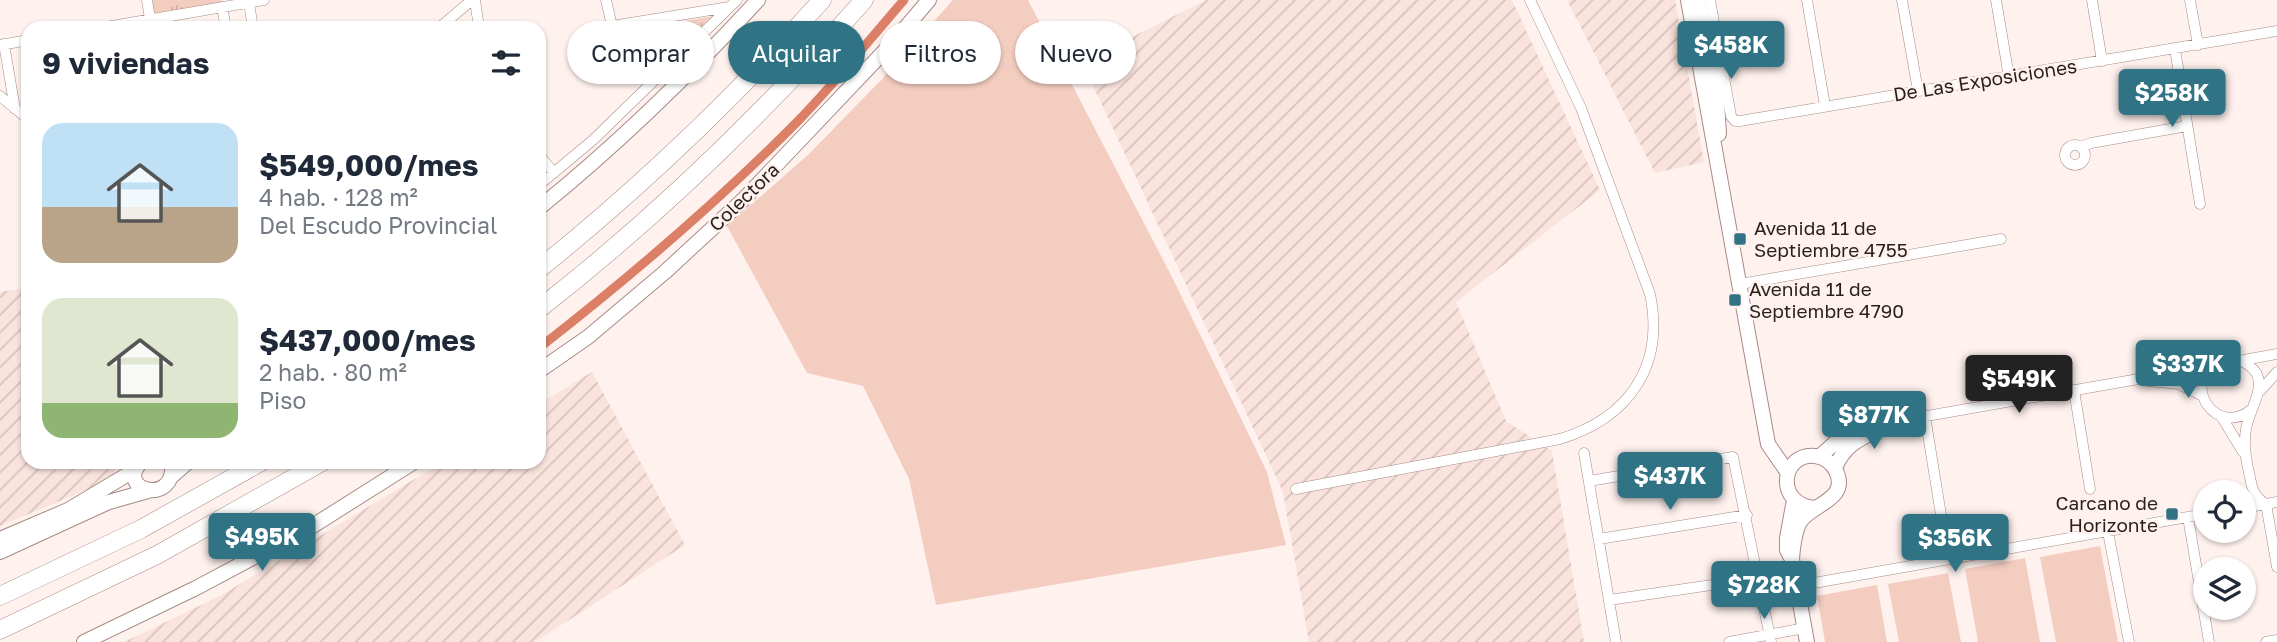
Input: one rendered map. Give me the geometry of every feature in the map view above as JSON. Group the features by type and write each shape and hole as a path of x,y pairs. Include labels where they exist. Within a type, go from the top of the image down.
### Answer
{"highway":[{"path":"546,263 684,142 766,61 822,0"},
{"path":"546,303 614,248 702,169 783,88 864,0"},
{"path":"0,596 141,529 248,469"},
{"path":"0,639 66,601 208,528 310,469"},
{"path":"0,630 66,601"}],"street":[{"path":"147,0 150,19"},
{"path":"139,21 264,0"},
{"path":"448,21 474,0 478,21"},
{"path":"606,0 611,21"},
{"path":"546,202 610,149 758,0"},
{"name":"Colectora","path":"546,366 588,337 665,272 743,200 929,0"},
{"path":"1296,489 1560,439 1578,433 1616,411 1628,399 1639,381 1651,348 1654,313 1650,294 1581,108 1530,0"},
{"path":"1688,0 1770,450 1787,473 1787,490 1794,500 1806,507 1815,508"},
{"path":"1698,0 1717,101 1718,167"},
{"name":"De Las Exposiciones","path":"1710,0 1731,116 1735,121 2277,31"},
{"path":"1807,0 1825,106"},
{"path":"1902,0 1918,92"},
{"path":"1996,0 2009,77"},
{"path":"2092,0 2102,61"},
{"path":"2190,0 2198,45"},
{"path":"638,21 735,2"},
{"path":"714,22 735,2"},
{"path":"249,3 252,21"},
{"path":"222,7 225,21"},
{"path":"15,109 2,45 21,41"},
{"path":"2175,49 2200,204"},
{"path":"546,179 593,140 651,84"},
{"path":"0,96 21,113"},
{"path":"2081,147 2187,126"},
{"path":"546,163 554,173"},
{"path":"1740,284 2001,239"},
{"path":"2252,409 2238,417 2221,416 2211,410 2203,396 2203,379 2213,366 2223,360 2277,354"},
{"path":"2239,360 2253,369 2261,390"},
{"path":"1819,457 1853,430 2213,366"},
{"path":"2250,480 2245,456 2246,426 2261,390 2277,372"},
{"path":"2135,379 2179,384 2203,396"},
{"path":"2074,390 2090,489"},
{"path":"1764,416 1770,434 1780,449 1798,460"},
{"path":"1925,416 1942,521"},
{"path":"2221,416 2245,456"},
{"path":"1835,468 1844,450 1851,444 1898,421"},
{"path":"1584,453 1616,642"},
{"path":"1787,473 1798,460 1808,456 1819,457 1835,468 1839,482 1834,497 1806,514 1796,531 1794,573"},
{"path":"1589,481 1733,457 1771,639"},
{"path":"0,539 68,510 133,469"},
{"path":"137,469 134,475 138,484 148,491"},
{"path":"171,478 172,469"},
{"path":"0,552 97,507 162,487 181,469"},
{"path":"84,642 197,588 311,527 403,469"},
{"path":"2256,494 2259,500 2266,504"},
{"path":"1729,642 1806,635 1787,550 1794,500"},
{"path":"2256,505 2277,502"},
{"path":"2266,504 2277,567"},
{"path":"1598,539 1746,515"},
{"path":"1609,600 2108,531 2193,516"},
{"path":"2188,517 2209,642"},
{"path":"2108,531 2129,642"},
{"path":"2266,642 2277,640"}],"shaded area":[{"path":"1206,0 1512,0 1600,190 1456,302 1506,421 1552,451 1584,642 1309,642 1283,492 1092,84 1136,84 1136,35"},
{"path":"1567,0 1675,0 1704,162 1655,173"},
{"path":"21,288 21,469 115,469 112,479 0,526 0,292"},
{"path":"592,372 685,545 535,642 124,642 220,596 431,469 546,469 546,400"}],"green space":[{"path":"147,0 221,0 222,7 150,19"},
{"path":"953,0 1028,0 1039,21 1015,21 1015,84 1072,84 1173,279 1267,472 1286,545 936,605 909,479 863,386 807,373 727,226 808,155 879,82 1001,84 1001,21 934,21"},
{"path":"714,16 709,21 685,21"},
{"path":"2100,546 2118,642 2056,642 2040,557"},
{"path":"2025,558 2040,642 1978,642 1965,569"},
{"path":"1948,573 1961,642 1899,642 1888,584"},
{"path":"1877,585 1887,642 1825,642 1817,596"}],"waterway":[{"path":"546,342 673,238 737,180 826,91 904,0"}],"place":[{"name":"Avenida 11 de Septiembre 4755","path":"1740,239"},
{"name":"Avenida 11 de Septiembre 4790","path":"1735,300"},
{"name":"Carcano de Horizonte","path":"2172,514"}]}
